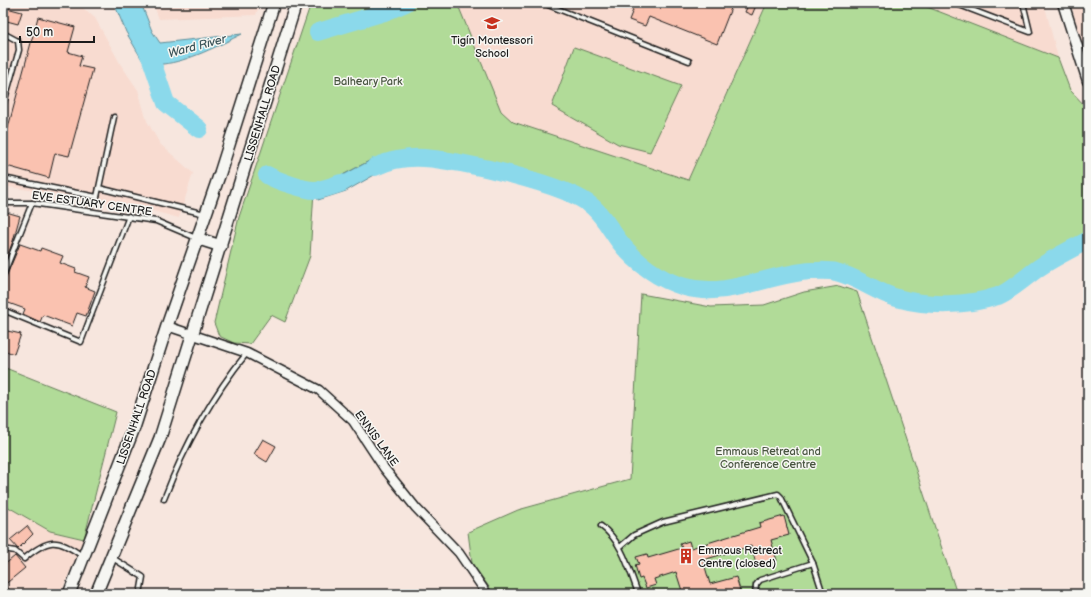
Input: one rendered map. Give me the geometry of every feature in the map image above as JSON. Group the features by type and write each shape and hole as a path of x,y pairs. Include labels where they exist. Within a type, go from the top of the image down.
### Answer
{"main road":[{"name":"LISSENHALL ROAD","path":"69,594 134,428 167,326 206,215 274,3"},
{"name":"LISSENHALL ROAD","path":"96,594 160,438 296,3"},
{"path":"198,239 221,246"}],"street":[{"path":"1063,3 1088,81"},
{"name":"ENNIS LANE","path":"167,326 247,353 319,390 353,421 384,468 416,508 459,552 487,594"}],"lane":[{"path":"543,3 689,61"},
{"path":"954,3 1030,32 1023,3"},
{"path":"1085,3 1088,12"},
{"path":"3,33 9,34 18,41 19,50 3,106"},
{"path":"3,178 97,197 114,117"},
{"path":"99,188 206,215"},
{"name":"EVE ESTUARY CENTRE","path":"3,202 32,203 156,221 198,239"},
{"path":"3,276 32,203"},
{"path":"3,310 81,342 129,216"},
{"path":"164,499 178,465 211,404 247,353"},
{"path":"620,547 634,535 663,522 778,494 781,497 813,563 822,594"},
{"path":"601,526 610,532 620,547 637,594 648,594"},
{"path":"3,549 15,551 24,559 40,545 53,543 70,547 84,557"},
{"path":"111,557 143,577 140,594"},
{"path":"755,594 756,584 760,580 813,563"},
{"path":"3,590 10,594"}],"shaded area":[{"path":"3,3 77,3 95,18 121,65 138,90 147,121 160,144 193,173 179,218 134,206 3,186"},
{"path":"153,3 260,3 256,15 159,19"},
{"path":"460,3 767,3 688,180 513,122 501,111 457,5"},
{"path":"917,3 1044,3 1058,58"},
{"path":"1071,3 1088,3 1088,70"},
{"path":"3,504 50,531 84,539 60,594 3,594"}],"green space":[{"name":"Balheary Park","path":"311,3 460,3 458,5 501,111 513,122 688,180 767,3 917,3 1058,58 1070,90 1088,109 1088,233 992,292 975,296 937,299 914,297 878,287 854,273 835,268 807,267 765,275 719,288 673,277 658,270 627,240 611,217 596,202 564,186 488,164 434,155 409,153 373,159 314,190 310,256 285,322 271,315 250,344 234,343 219,336 214,323 239,217"},
{"path":"574,47 681,86 650,152 618,144 552,106"},
{"name":"Emmaus Retreat and Conference Centre","path":"839,286 857,292 957,594 494,594 472,563 468,532 518,510 630,479 641,294 711,307 764,305 804,292"},
{"path":"3,367 116,412 84,539 50,531 3,504"}],"water":[{"path":"114,3 141,3 152,31 160,43 242,34 203,52 172,63 144,63 126,32"},
{"path":"397,155 397,166 385,169 346,191 318,200 317,189 373,159"}],"building":[{"path":"615,3 733,3 717,44 649,17 645,26 629,20 633,10"},
{"path":"749,3 757,3 752,15 745,12"},
{"path":"3,7 22,12 18,24 3,20"},
{"path":"38,17 75,27 68,52 82,56 79,66 93,69 69,156 55,153 49,178 3,165 3,146"},
{"path":"6,212 20,216 13,241 3,267 3,220"},
{"path":"20,244 40,251 41,248 63,256 60,263 76,269 75,272 89,277 85,287 95,291 86,316 77,313 72,326 43,315 40,322 23,314 25,309 3,301 3,279 6,277"},
{"path":"3,330 21,334 14,354 3,350"},
{"path":"263,439 276,446 267,462 254,454"},
{"name":"Emmaus Retreat Centre (closed)","path":"784,516 789,535 771,540 777,561 757,567 751,546 703,560 710,584 736,577 740,590 727,594 683,594 676,572 654,579 656,585 646,588 642,578 639,579 635,565 639,564 636,557 647,554 648,558 682,548 680,544 689,541 691,548 760,527 759,523"},
{"path":"27,526 33,534 18,549 10,540"},
{"path":"15,556 25,568 3,586 3,566"}],"waterway":[{"path":"126,3 151,59 166,103 199,129"},
{"name":"Ward River","path":"318,32 385,12 406,3"},
{"path":"375,167 386,162 412,158 424,158 486,168 538,182 561,190 580,198 593,207 604,219 625,249 648,269 675,284 701,290 733,288 796,273 833,271 852,277 881,292 909,301 934,304 974,302 1003,294 1046,263 1088,240"},
{"path":"267,175 291,185 312,190 323,189 341,183"}],"place":[{"name":"Tigín Montessori School","path":"492,23"},
{"name":"Emmaus Retreat Centre (closed)","path":"686,556"}]}
